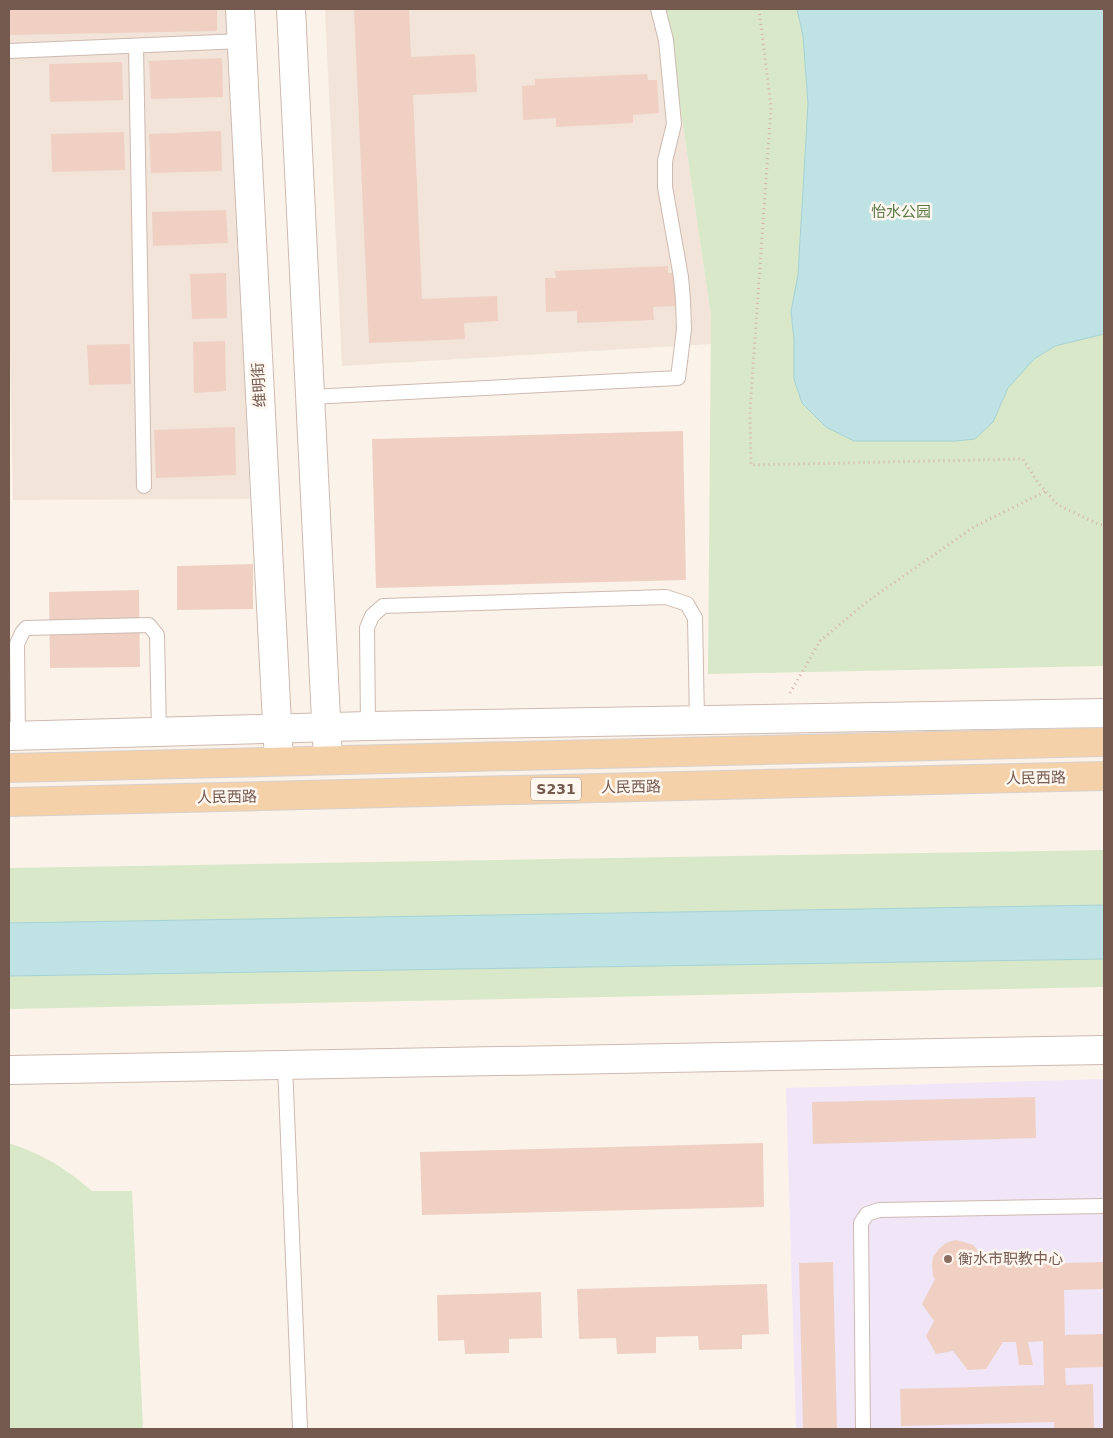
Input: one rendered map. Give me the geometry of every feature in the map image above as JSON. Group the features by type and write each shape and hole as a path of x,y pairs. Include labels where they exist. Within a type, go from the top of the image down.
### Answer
{"main road":[{"name":"S231","path":"9,768 1104,742"},
{"name":"人民西路","path":"9,802 1104,776"}],"street":[{"name":"维明街","path":"240,9 279,761"},
{"path":"291,9 328,760"},
{"path":"13,735 368,726 1104,713"},
{"path":"9,1070 1104,1050"}],"lane":[{"path":"310,397 678,378 684,329 683,300 681,277 665,186 665,161 674,124 666,40 658,9"},
{"path":"9,51 242,41"},
{"path":"136,46 144,486"},
{"path":"368,726 367,628 372,616 383,606 666,597 687,604 695,618 697,720"},
{"path":"13,735 17,644 22,632 26,628 148,625 157,635 159,732"},
{"path":"285,1065 300,1429"},
{"path":"863,1429 861,1223 867,1214 879,1210 1104,1206"}],"path":[{"path":"759,9 771,107 750,411 751,465 1023,459 1038,483 1058,505 1104,525"},
{"path":"775,719 820,641 877,595 974,527 1046,492"}],"shaded area":[{"path":"9,9 227,9 250,499 13,500 9,303"},
{"path":"325,9 666,9 711,316 711,344 342,366"},
{"name":"衡水市职教中心","path":"1104,1079 1104,1429 796,1429 786,1088"}],"green space":[{"name":"怡水公园","path":"666,9 1104,9 1104,666 708,674 711,316"},
{"path":"1104,850 1104,905 9,923 9,868"},
{"path":"1104,959 1104,987 9,1009 9,976"},
{"path":"9,1143 33,1152 53,1163 92,1191 132,1191 143,1429 9,1429"}],"water":[{"path":"797,9 1104,9 1104,334 1055,346 1034,359 1008,388 993,422 975,439 956,441 854,441 826,427 802,403 794,379 794,340 791,311 798,275 808,104 803,36"},
{"path":"1104,905 1104,959 9,976 9,923"}],"building":[{"path":"9,9 217,9 217,31 9,35"},
{"path":"354,9 409,9 411,57 475,54 477,92 413,95 422,299 497,296 498,321 464,323 465,339 369,343"},
{"path":"222,58 223,97 151,99 149,61"},
{"path":"122,62 123,100 50,102 49,64"},
{"path":"647,74 648,80 657,80 659,113 633,115 633,123 556,127 556,118 523,120 522,86 535,85 535,79"},
{"path":"221,131 222,171 151,173 149,134"},
{"path":"124,132 125,170 52,172 51,134"},
{"path":"226,210 228,243 153,246 152,212"},
{"path":"668,266 668,273 678,272 679,306 653,307 654,320 577,323 577,311 546,312 545,278 556,278 555,271"},
{"path":"226,273 227,318 192,319 190,274"},
{"path":"225,341 226,391 194,393 193,342"},
{"path":"130,344 131,384 89,385 87,345"},
{"path":"235,427 236,475 156,478 154,430"},
{"path":"683,431 686,580 376,588 372,439"},
{"path":"253,564 253,609 177,610 177,566"},
{"path":"139,590 140,667 50,668 49,592"},
{"path":"1035,1097 1036,1138 813,1144 812,1102"},
{"path":"763,1143 764,1207 422,1215 420,1152"},
{"path":"955,1240 973,1245 980,1253 983,1265 1104,1262 1104,1289 1064,1290 1065,1335 1104,1334 1104,1367 1065,1368 1066,1385 1093,1384 1094,1429 1054,1429 1054,1422 901,1426 900,1389 1044,1385 1043,1341 1028,1342 1033,1365 1019,1365 1016,1342 1003,1342 986,1369 968,1370 953,1351 936,1354 926,1336 934,1321 922,1304 935,1279 932,1266 933,1257 946,1243"},
{"path":"833,1262 837,1429 803,1429 799,1263"},
{"path":"767,1284 769,1334 742,1335 742,1349 699,1350 698,1336 656,1337 656,1353 617,1354 616,1338 579,1339 577,1289"},
{"path":"541,1292 542,1338 509,1339 509,1353 465,1354 464,1340 438,1341 437,1295"}],"place":[{"name":"衡水市职教中心","path":"948,1259"}]}
